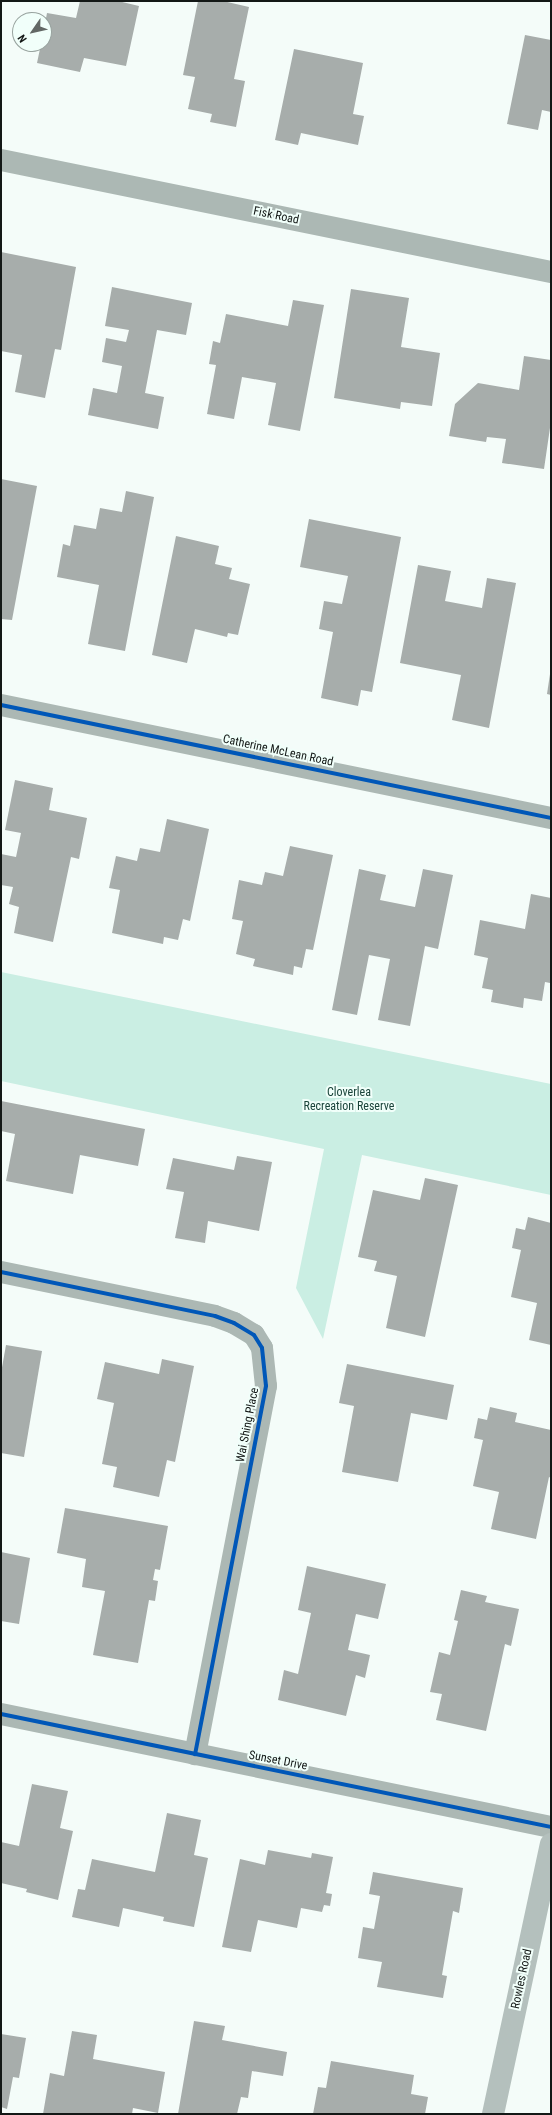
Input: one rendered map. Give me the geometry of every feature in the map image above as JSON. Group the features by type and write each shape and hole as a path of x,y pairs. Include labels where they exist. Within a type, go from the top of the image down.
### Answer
{"street":[{"name":"Fisk Road","path":"1,160 551,272"},
{"name":"Catherine McLean Road","path":"1,705 551,818"},
{"name":"Wai Shing Place","path":"1,1272 215,1316 234,1323 254,1335 262,1348 266,1386 195,1754"},
{"name":"Sunset Drive","path":"1,1714 551,1827"},
{"name":"Rowles Road","path":"493,2114 551,1844"}],"green space":[{"name":"Cloverlea Recreation Reserve","path":"1,972 551,1084 551,1195 362,1155 323,1339 296,1288 324,1149 1,1081"}],"building":[{"path":"80,1 118,1 139,6 126,66 84,58 80,72 37,63 39,52 52,52 52,14 76,18"},
{"path":"198,1 223,1 249,7 234,79 245,81 236,127 210,122 212,114 188,109 195,77 183,75"},
{"path":"525,35 551,40 551,112 542,110 538,130 507,124"},
{"path":"294,49 363,63 353,114 364,116 358,145 301,133 298,145 275,140"},
{"path":"1,252 76,267 61,350 55,349 45,398 15,392 22,355 1,351"},
{"path":"112,287 192,303 186,335 157,330 145,393 164,397 158,429 88,415 93,388 117,393 122,366 102,362 106,338 126,342 129,330 105,326"},
{"path":"351,289 409,298 401,347 440,353 432,406 401,402 400,409 334,398"},
{"path":"293,300 324,305 300,431 268,425 276,383 242,377 234,419 207,414 216,365 209,364 213,341 220,343 226,314 288,326"},
{"path":"524,356 551,360 551,421 544,469 502,463 506,439 487,437 486,442 449,436 455,404 478,383 519,390"},
{"path":"1,479 37,486 12,620 1,619"},
{"path":"126,491 154,497 125,651 88,644 99,585 57,577 63,544 70,546 74,525 96,529 100,508 122,512"},
{"path":"309,519 401,537 372,692 361,690 358,706 321,698 333,632 319,629 324,601 342,604 348,576 300,567"},
{"path":"176,536 219,546 215,564 232,568 229,579 250,584 238,635 228,633 227,637 195,629 187,663 152,655"},
{"path":"418,565 451,571 445,601 482,608 487,578 516,583 489,728 452,720 461,675 400,663"},
{"path":"551,674 551,695 547,694"},
{"path":"15,780 53,788 49,810 87,818 79,859 71,857 53,942 14,933 19,907 9,904 13,887 1,885 1,854 16,857 21,833 5,830"},
{"path":"167,819 209,829 190,921 183,919 178,940 164,937 163,944 112,933 120,890 109,888 116,856 137,861 140,848 160,852"},
{"path":"290,846 333,855 313,950 306,949 302,968 294,966 293,975 253,966 255,959 236,954 243,921 232,919 239,880 262,885 265,872 283,876"},
{"path":"359,869 386,875 380,900 415,907 423,869 453,875 438,949 425,946 410,1026 378,1020 390,959 369,955 357,1015 332,1010"},
{"path":"531,894 551,898 550,983 545,982 542,1001 524,998 523,1008 491,1002 493,990 482,988 488,958 474,955 480,920 525,929"},
{"path":"1,1101 145,1129 138,1166 80,1155 73,1194 6,1181 15,1134 1,1131"},
{"path":"237,1156 272,1162 259,1231 208,1221 205,1243 175,1238 184,1192 166,1189 173,1158 234,1170"},
{"path":"425,1178 458,1185 425,1337 386,1328 397,1276 374,1271 377,1261 358,1257 373,1190 420,1200"},
{"path":"528,1217 551,1223 551,1345 529,1340 537,1303 511,1297 521,1250 512,1248 516,1228 525,1230"},
{"path":"6,1345 42,1351 24,1457 1,1453 1,1373"},
{"path":"162,1359 194,1366 175,1462 167,1460 159,1497 113,1487 117,1467 102,1464 114,1403 97,1399 105,1362 159,1374"},
{"path":"347,1364 454,1385 447,1420 411,1413 398,1482 342,1472 354,1406 339,1403"},
{"path":"490,1407 517,1413 515,1422 551,1430 551,1478 549,1477 536,1539 491,1529 499,1492 473,1486 483,1440 474,1438 478,1418 487,1420"},
{"path":"65,1508 168,1526 160,1570 155,1569 153,1580 158,1581 155,1601 149,1600 138,1663 93,1655 105,1591 82,1587 86,1559 57,1553"},
{"path":"1,1552 30,1558 19,1624 1,1621"},
{"path":"307,1566 386,1584 378,1619 356,1614 348,1650 370,1655 365,1678 356,1675 346,1716 278,1700 284,1670 298,1674 311,1613 298,1610"},
{"path":"461,1590 487,1596 485,1602 519,1609 511,1646 505,1644 486,1731 436,1720 442,1694 430,1692 439,1652 450,1655 458,1621 454,1620"},
{"path":"32,1784 68,1791 60,1828 73,1831 58,1900 26,1892 27,1889 1,1883 1,1842 19,1846"},
{"path":"167,1813 201,1820 194,1855 208,1858 194,1927 163,1921 164,1917 123,1908 119,1927 72,1917 78,1889 85,1890 92,1859 155,1872"},
{"path":"268,1850 311,1858 312,1853 333,1857 326,1893 332,1894 330,1906 324,1905 322,1912 301,1908 297,1928 258,1920 251,1952 222,1947 240,1859 265,1865"},
{"path":"373,1872 463,1888 459,1913 453,1911 442,1975 447,1976 443,1998 377,1987 382,1962 358,1958 363,1927 374,1929 380,1896 369,1894"},
{"path":"194,2021 225,2026 222,2040 287,2052 283,2076 252,2071 248,2098 241,2097 237,2114 178,2114"},
{"path":"72,2031 97,2035 93,2059 165,2072 158,2113 133,2108 132,2114 43,2114 50,2073 64,2076"},
{"path":"1,2034 26,2038 19,2078 13,2077 7,2109 1,2107"},
{"path":"331,2061 414,2075 411,2094 428,2097 425,2114 313,2114 318,2087 326,2088"}],"cycle path":[{"path":"1,705 551,818"},
{"path":"1,1272 215,1316 234,1323 254,1335 262,1348 266,1386 195,1754"},
{"path":"1,1714 551,1827"}]}
